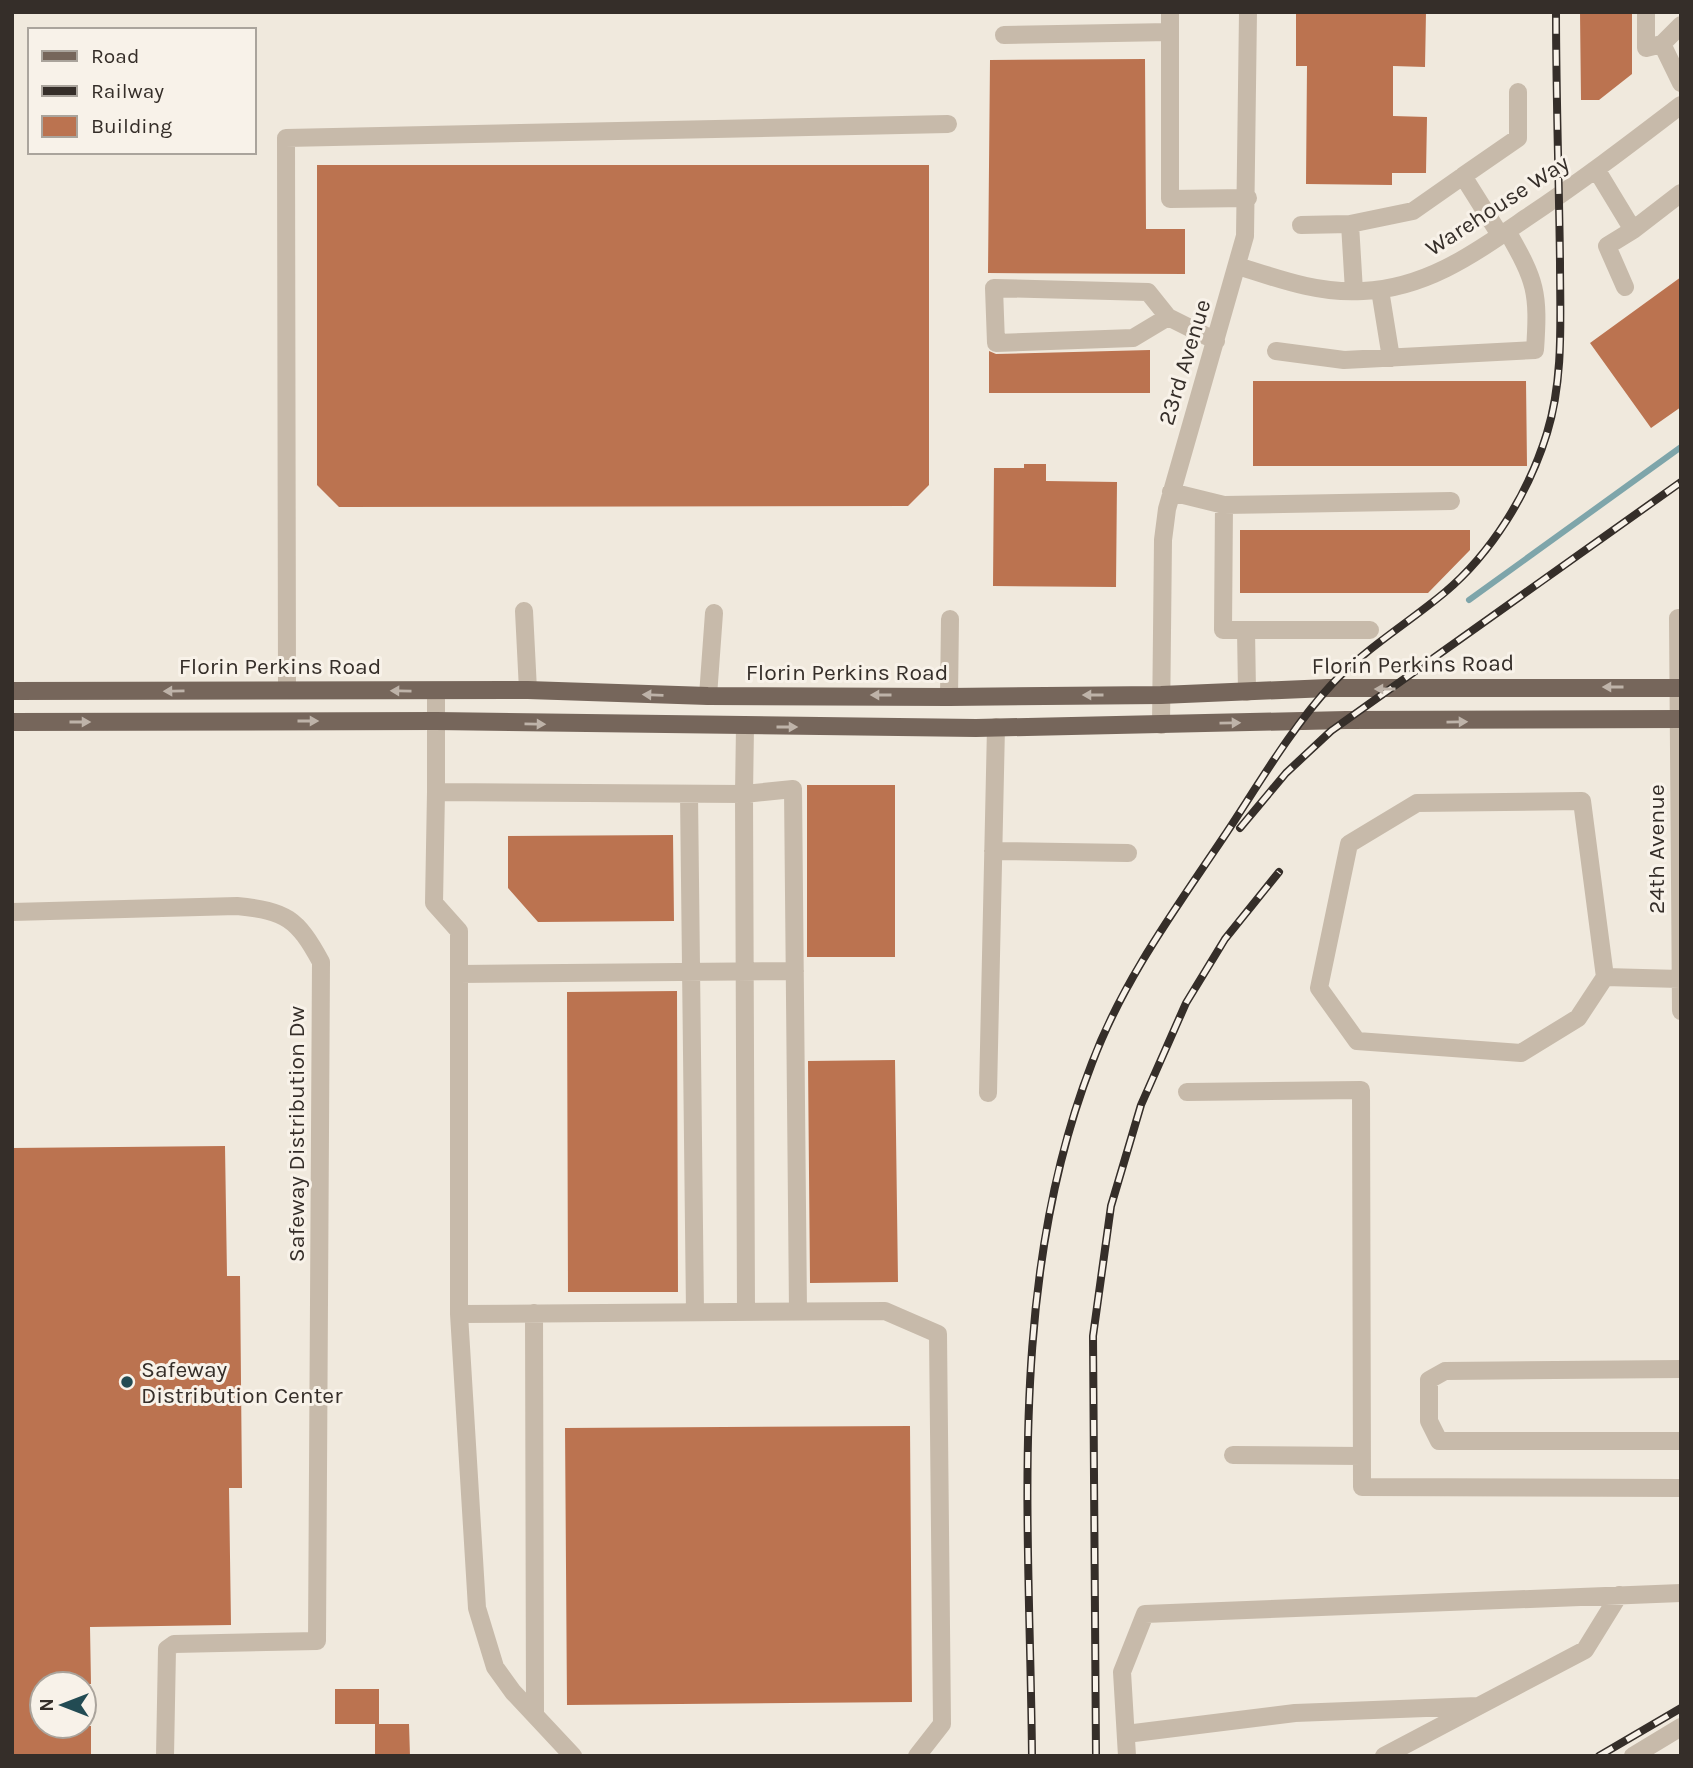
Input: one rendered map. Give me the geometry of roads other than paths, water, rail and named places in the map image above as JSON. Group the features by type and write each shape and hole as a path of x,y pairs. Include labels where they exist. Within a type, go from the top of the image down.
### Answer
{"main road":[{"name":"Florin Perkins Road","path":"12,691 528,690 708,696 949,697 1161,695 1464,687 1680,688"},
{"path":"12,722 436,721 746,727 996,727 1680,719"}],"street":[{"path":"1170,12 1171,199 1248,198"},
{"name":"23rd Avenue","path":"1161,725 1163,540 1171,492 1245,236 1248,198 1248,12"},
{"path":"1646,12 1646,48 1662,44 1681,25"},
{"path":"1004,35 1170,32"},
{"path":"1662,44 1681,83"},
{"path":"1301,225 1350,224 1413,211 1518,138 1518,92"},
{"name":"Warehouse Way","path":"1238,266 1305,287 1354,291 1380,290 1430,277 1454,266 1504,233 1681,105"},
{"path":"287,690 286,138 948,124"},
{"path":"1595,169 1633,230"},
{"path":"1276,351 1344,360 1535,350 1538,307 1531,272 1463,176"},
{"path":"1625,287 1607,246 1681,194"},
{"path":"1350,224 1354,291"},
{"path":"1168,317 1133,338 996,342 994,288 1148,292 1168,317 1216,341"},
{"path":"1380,290 1391,358"},
{"path":"1171,492 1224,505 1451,501"},
{"path":"1224,505 1223,630 1370,630"},
{"path":"524,611 528,690"},
{"path":"708,696 714,613"},
{"name":"24th Avenue","path":"1681,618 1678,618 1681,1011"},
{"path":"949,697 950,619"},
{"path":"1245,630 1247,692"},
{"path":"436,692 434,903 459,931 459,1314 477,1608 495,1667 513,1692 535,1712 573,1756"},
{"path":"746,727 746,1312"},
{"path":"988,1093 996,727"},
{"path":"436,792 744,794 793,789 798,1311"},
{"path":"689,793 695,1312"},
{"path":"1582,800 1605,977 1578,1018 1521,1053 1357,1041 1319,988 1349,844 1417,803 1582,800"},
{"path":"993,851 1128,853"},
{"name":"Safeway Distribution Dw","path":"12,912 237,906 273,910 303,930 321,962 317,1641 174,1644 167,1649 164,1657 165,1756"},
{"path":"459,974 795,971"},
{"path":"1605,977 1680,979"},
{"path":"1187,1092 1361,1090 1362,1487 1681,1488"},
{"path":"459,1314 885,1311 938,1334 942,1724 916,1756"},
{"path":"534,1313 535,1712"},
{"path":"1681,1369 1440,1372 1429,1380 1429,1420 1434,1436 1446,1442 1681,1441"},
{"path":"1233,1455 1362,1456"},
{"path":"1127,1756 1122,1672 1145,1614 1681,1593"},
{"path":"1384,1756 1585,1650 1619,1595"},
{"path":"1126,1734 1295,1713 1478,1706"},
{"path":"1633,1756 1681,1727"}],"waterway":[{"path":"1469,600 1681,447"}],"railway":[{"path":"1032,1756 1027,1493 1029,1405 1035,1318 1046,1232 1065,1147 1092,1063 1136,972 1290,736 1345,671 1444,593 1478,559 1507,520 1530,477 1547,433 1559,369 1556,12"},
{"path":"1240,828 1286,773 1331,731 1681,482"},
{"path":"1096,1756 1093,1336 1111,1206 1141,1105 1186,1003 1225,939 1279,872"},
{"path":"1599,1756 1681,1708"}],"place":[{"name":"Safeway Distribution Center","path":"127,1382"}]}
